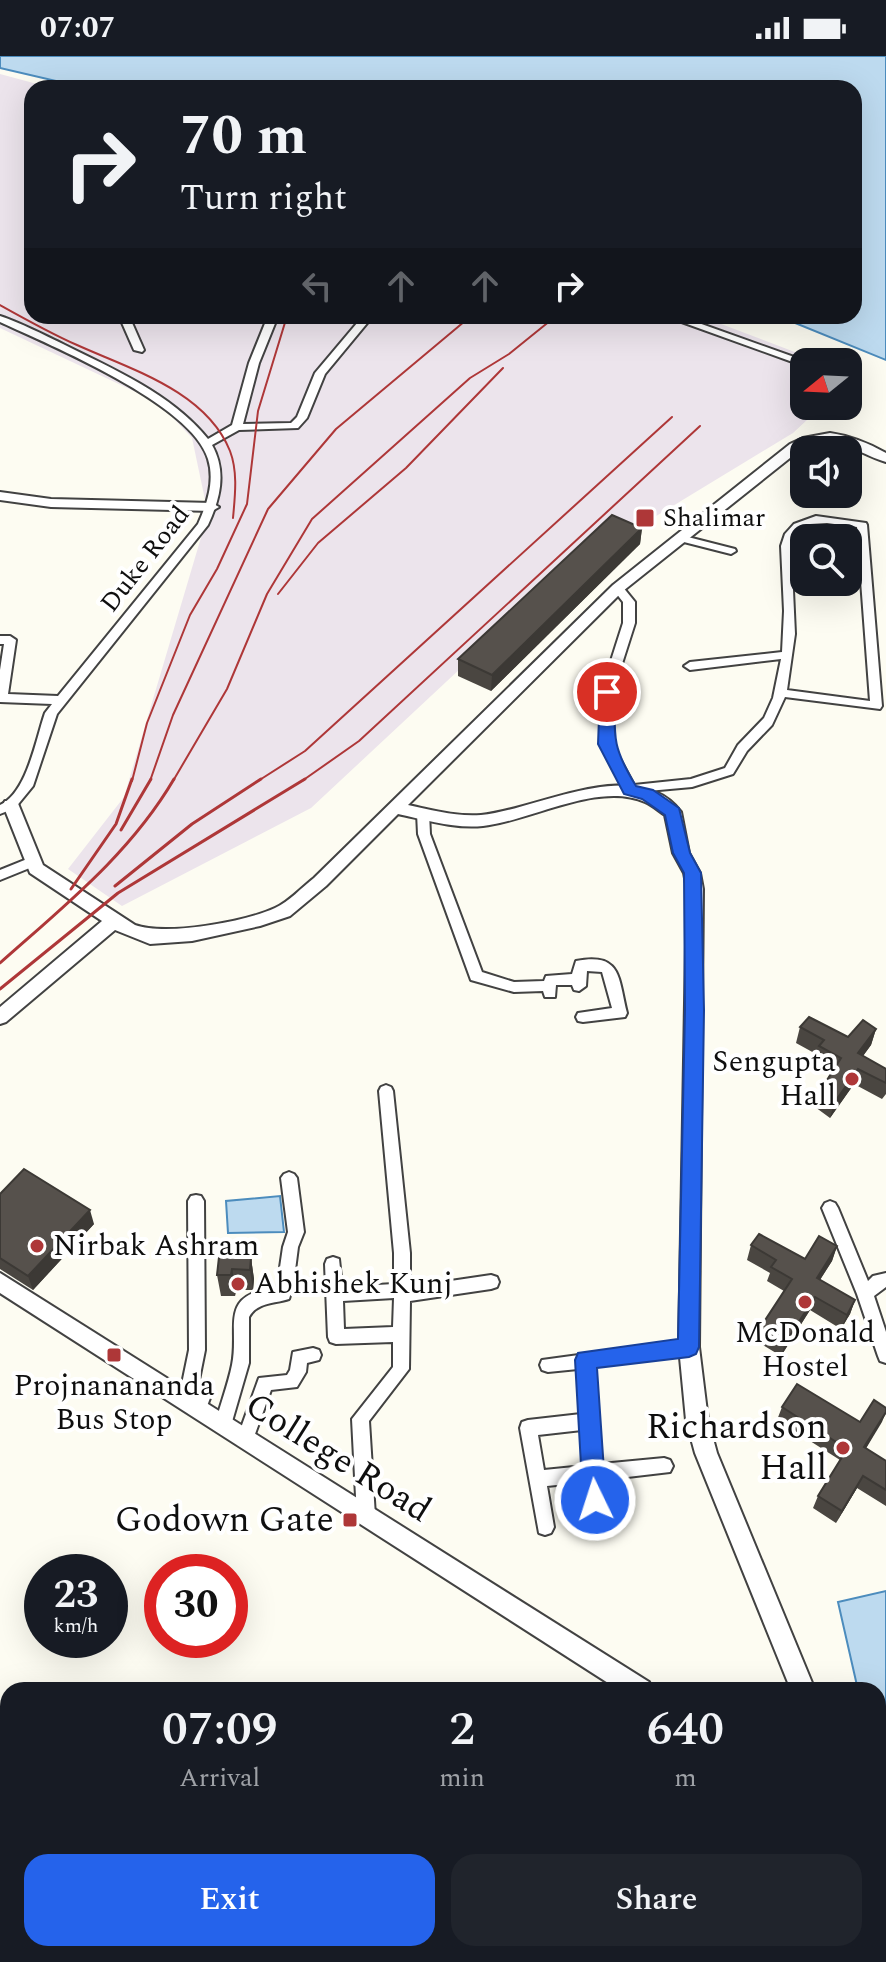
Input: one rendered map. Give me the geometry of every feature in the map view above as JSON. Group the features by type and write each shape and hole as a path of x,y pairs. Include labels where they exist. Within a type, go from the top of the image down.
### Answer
{"street":[{"path":"0,319 163,401 207,444 237,427 294,426 302,418 320,373 361,324"},
{"path":"128,324 139,350"},
{"path":"237,427 254,363 270,324"},
{"path":"693,324 790,358"},
{"path":"6,808 36,869 110,918 150,937 192,934 284,912 395,808 618,588 809,439 839,436 886,458"},
{"name":"Duke Road","path":"6,808 27,786 51,713 203,525 212,507 216,483 207,444"},
{"path":"0,496 51,503 212,507"},
{"path":"395,808 478,821 505,817 549,802 692,783 729,771 742,748 768,722 781,693 787,655 786,546 790,530 796,523 808,521 862,525 876,706 781,693"},
{"path":"680,538 731,551"},
{"path":"618,588 629,602 629,623 607,692 606,744 630,790 647,794 673,812 681,853 692,873 695,889 689,1347 697,1420 706,1453 800,1682"},
{"path":"0,640 10,640 1,698 62,700"},
{"path":"690,666 787,655"},
{"path":"423,813 424,834 476,976 505,985 550,989 551,980 578,983 581,965 608,967 620,1013 583,1017"},
{"path":"0,875 32,862"},
{"path":"0,1017 110,918"},
{"path":"366,1516 360,1419 401,1369 402,1253 386,1091"},
{"path":"223,1425 241,1363 241,1317 245,1307 264,1296 283,1294 286,1286 291,1240 296,1232 289,1178"},
{"path":"196,1201 197,1350 190,1384 205,1390 198,1409"},
{"path":"830,1208 886,1356"},
{"path":"333,1264 336,1337 401,1334"},
{"path":"865,1294 879,1281 886,1280"},
{"name":"College Road","path":"0,1282 628,1682"},
{"path":"335,1295 401,1293 491,1282"},
{"path":"548,1365 689,1347"},
{"path":"245,1439 265,1383 291,1382 298,1372 299,1357 313,1355"},
{"path":"586,1360 596,1528"},
{"path":"545,1527 528,1428 590,1421"},
{"path":"537,1479 664,1466"}],"shaded area":[{"path":"0,74 24,80 24,324 721,324 790,350 790,420 807,420 793,433 564,572 311,808 122,906 68,869 124,797 208,514 192,438 159,403 0,328"}],"water":[{"path":"0,56 886,56 886,360 798,324 862,324 862,80 52,80 0,68"},
{"path":"280,1196 284,1232 228,1233 226,1201"},
{"path":"886,1591 886,1682 856,1682 838,1602"}],"building":[{"name":"Shalimar","path":"612,515 642,528 492,675 458,659"},
{"path":"809,1017 848,1037 863,1020 876,1029 858,1053 886,1069 886,1083 858,1069 834,1103 820,1091 841,1058 819,1046 824,1040 800,1027"},
{"name":"Nirbak Ashram","path":"24,1169 90,1210 28,1276 0,1258 0,1194"},
{"path":"759,1234 805,1259 819,1236 837,1246 817,1278 855,1300 847,1315 815,1297 785,1343 760,1328 792,1279 771,1267 776,1260 751,1245"},
{"path":"219,1257 251,1258 250,1270 232,1269 231,1275 217,1275"},
{"name":"Richardson Hall","path":"797,1384 860,1422 874,1400 886,1408 864,1447 886,1461 886,1490 863,1476 842,1511 818,1496 847,1449 782,1407"}],"railway":[{"path":"0,305 24,318"},
{"path":"35,324 164,384 203,412 219,430 233,459 233,518"},
{"path":"132,781 147,723 190,615 217,569 247,504 258,411 285,324"},
{"path":"150,780 173,715 268,509 336,429 461,324"},
{"path":"173,781 227,689 267,594 312,519 470,378 509,354 546,324"},
{"path":"278,594 318,543 406,468 503,368"},
{"path":"258,781 305,751 672,417"},
{"path":"304,780 359,741 700,426"},
{"path":"71,889 116,824 132,779"},
{"path":"0,963 72,900 116,855 157,806 174,779"},
{"path":"115,886 192,824 261,779"},
{"path":"121,830 150,780"},
{"path":"0,989 118,893 304,780"}],"place":[{"name":"Shalimar","path":"645,518"},
{"name":"Sengupta Hall","path":"852,1079"},
{"name":"Nirbak Ashram","path":"37,1246"},
{"name":"Abhishek Kunj","path":"238,1284"},
{"name":"McDonald Hostel","path":"805,1302"},
{"name":"Projnanananda Bus Stop","path":"114,1355"},
{"name":"Richardson Hall","path":"843,1448"},
{"name":"Godown Gate","path":"350,1520"}],"route":[{"path":"595,1500 586,1360 689,1347 695,889 692,873 681,853 673,812 647,794 630,790 614,764 606,744 607,692"}]}
